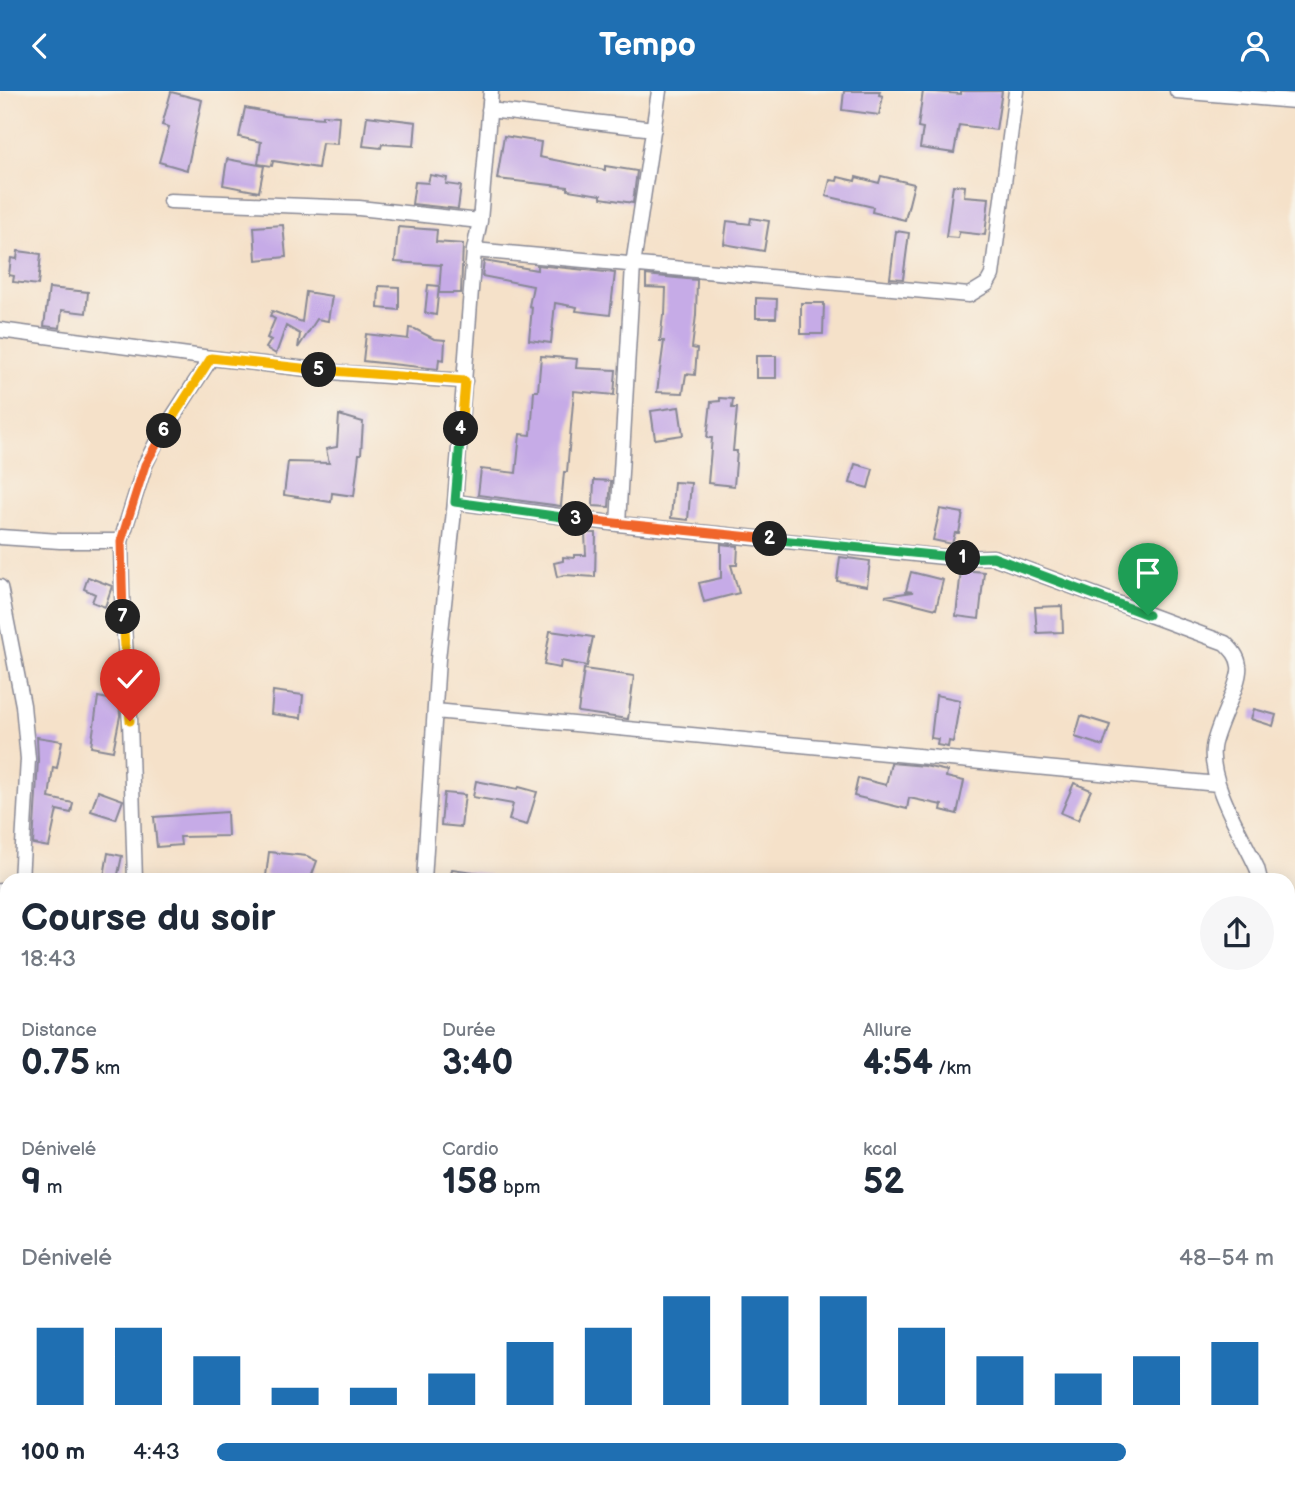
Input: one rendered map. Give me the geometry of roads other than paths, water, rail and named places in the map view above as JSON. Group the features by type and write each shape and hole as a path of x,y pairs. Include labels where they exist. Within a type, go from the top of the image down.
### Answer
{"street":[{"path":"424,873 438,659 455,502 474,250 480,221 491,91"},
{"path":"618,524 633,265 659,91"},
{"path":"474,250 969,295 988,284 992,275 1016,91"},
{"path":"1177,91 1295,101"},
{"path":"489,110 654,129"},
{"path":"170,201 359,208 480,221"},
{"path":"0,330 343,373 465,381"},
{"path":"135,873 121,541 145,465 157,441 211,358"},
{"path":"455,502 618,524 954,558 993,557 1225,643 1236,655 1240,668 1213,745 1213,768 1258,873"},
{"path":"0,537 121,541"},
{"path":"0,587 23,705 28,759 21,873"},
{"path":"435,711 1218,784"}]}
